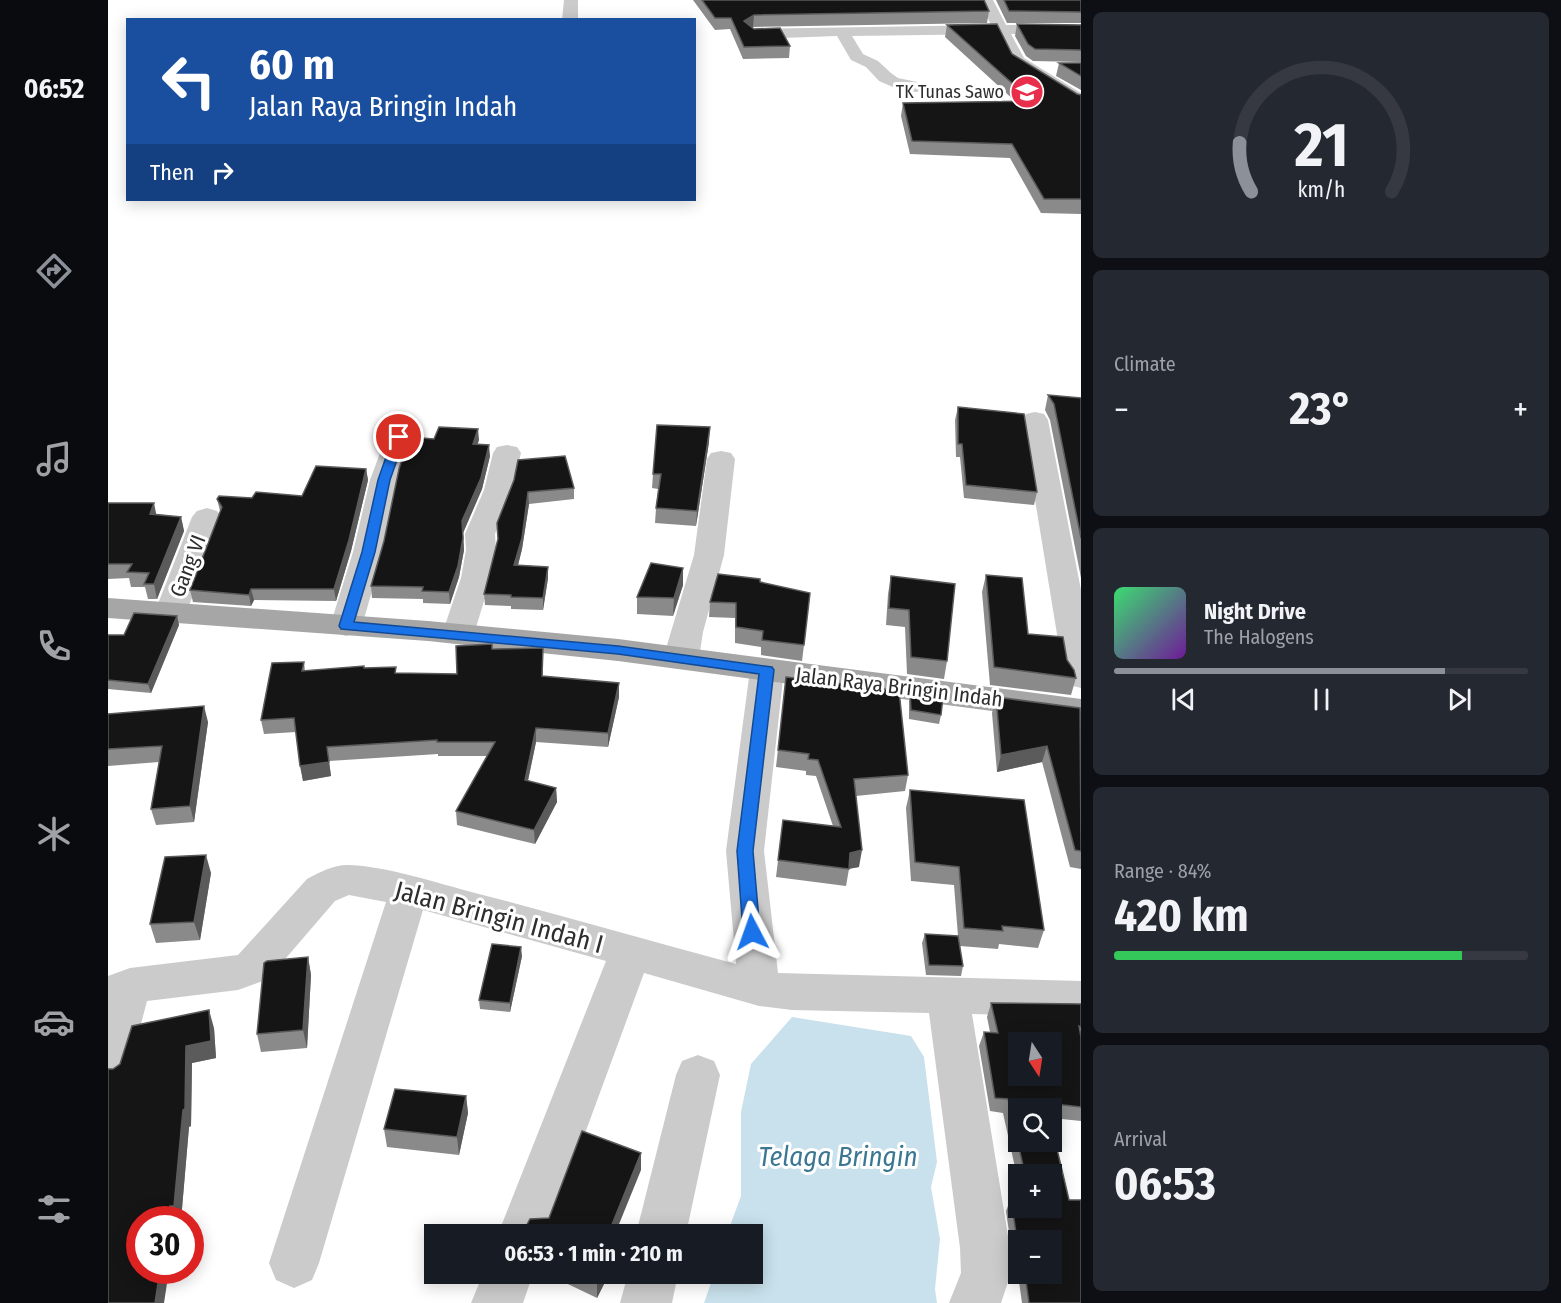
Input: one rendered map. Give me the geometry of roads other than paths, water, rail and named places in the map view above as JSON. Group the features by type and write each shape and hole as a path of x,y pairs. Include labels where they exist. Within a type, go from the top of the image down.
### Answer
{"main road":[{"name":"Jalan Raya Bringin Indah","path":"108,608 458,634 682,658 1081,711"}],"street":[{"path":"570,18 571,0"},
{"path":"986,0 1017,61 1081,101"},
{"path":"753,34 1000,29 1081,30"},
{"path":"842,32 857,57 872,64 893,82 916,87"},
{"path":"1025,68 1059,69"},
{"path":"1035,420 1081,677"},
{"path":"346,626 368,552 384,480 399,437"},
{"path":"458,634 476,578 481,550 480,534 498,490 507,453"},
{"path":"682,658 684,641 709,554 714,483 721,459"},
{"name":"Gang VI","path":"170,614 207,518"},
{"path":"759,988 745,851 767,670"},
{"name":"Jalan Bringin Indah I","path":"119,991 238,973 253,967 321,890 336,882 349,880 409,891 628,951 626,965 527,1224"},
{"path":"294,1263 409,891"},
{"path":"628,951 759,988 792,992 1081,999"},
{"path":"108,1066 119,991"},
{"path":"948,994 985,1248 986,1273 975,1303"},
{"path":"664,1224 698,1075"},
{"path":"496,1303 504,1284"},
{"path":"646,1303 650,1284"}],"water":[{"name":"Telaga Bringin","path":"792,1017 911,1036 924,1057 937,1162 931,1187 940,1239 935,1289 937,1303 704,1303 711,1284 763,1284 763,1224 731,1224 741,1196 741,1112 751,1064"}],"place":[{"name":"TK Tunas Sawo","path":"1027,92"}]}
